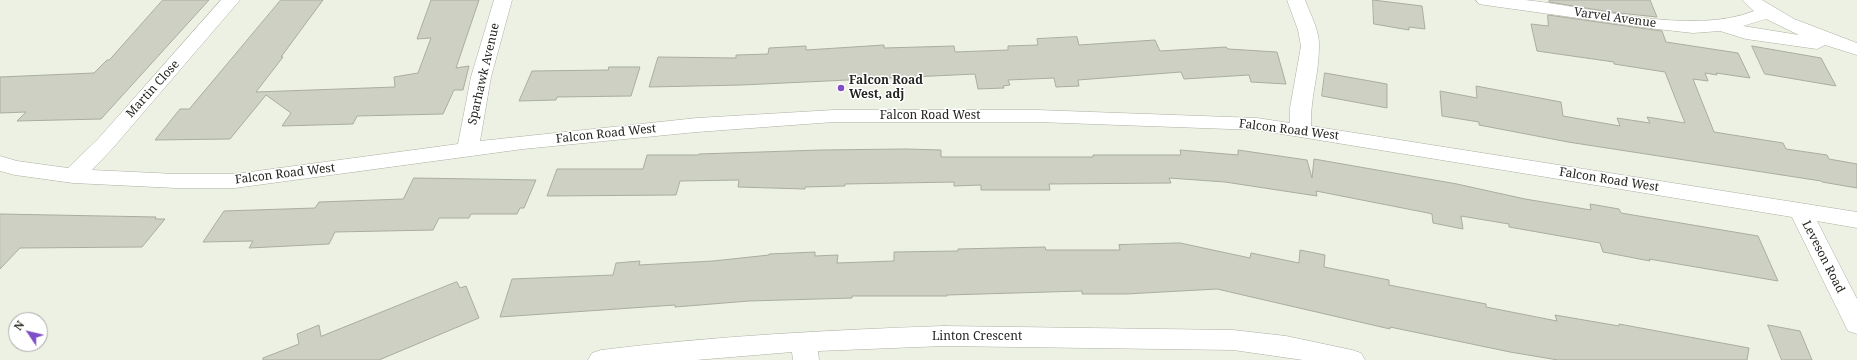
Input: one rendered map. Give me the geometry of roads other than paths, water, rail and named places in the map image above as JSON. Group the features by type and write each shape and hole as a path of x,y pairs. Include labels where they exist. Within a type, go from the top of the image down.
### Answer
{"street":[{"name":"Martin Close","path":"73,176 149,94 231,0"},
{"name":"Sparhawk Avenue","path":"468,149 481,77 503,0"},
{"path":"1296,0 1307,30 1310,46 1300,108 1301,130"},
{"name":"Varvel Avenue","path":"1485,0 1657,24 1693,27 1721,25 1747,20 1766,12"},
{"path":"1751,0 1766,12 1827,39 1856,46"},
{"name":"Varvel Avenue","path":"1721,25 1746,33 1812,44 1823,43 1827,39"},
{"name":"Falcon Road West","path":"0,163 15,168 73,176 176,182 235,181 468,149 697,125 834,116 1037,116 1257,124 1857,220"},
{"name":"Leveson Road","path":"1800,211 1857,324"},
{"name":"Linton Crescent","path":"601,360 668,352 805,350 944,336 1233,340 1286,346 1352,360"}],"place":[{"name":"Falcon Road West, adj","path":"841,88"}]}
